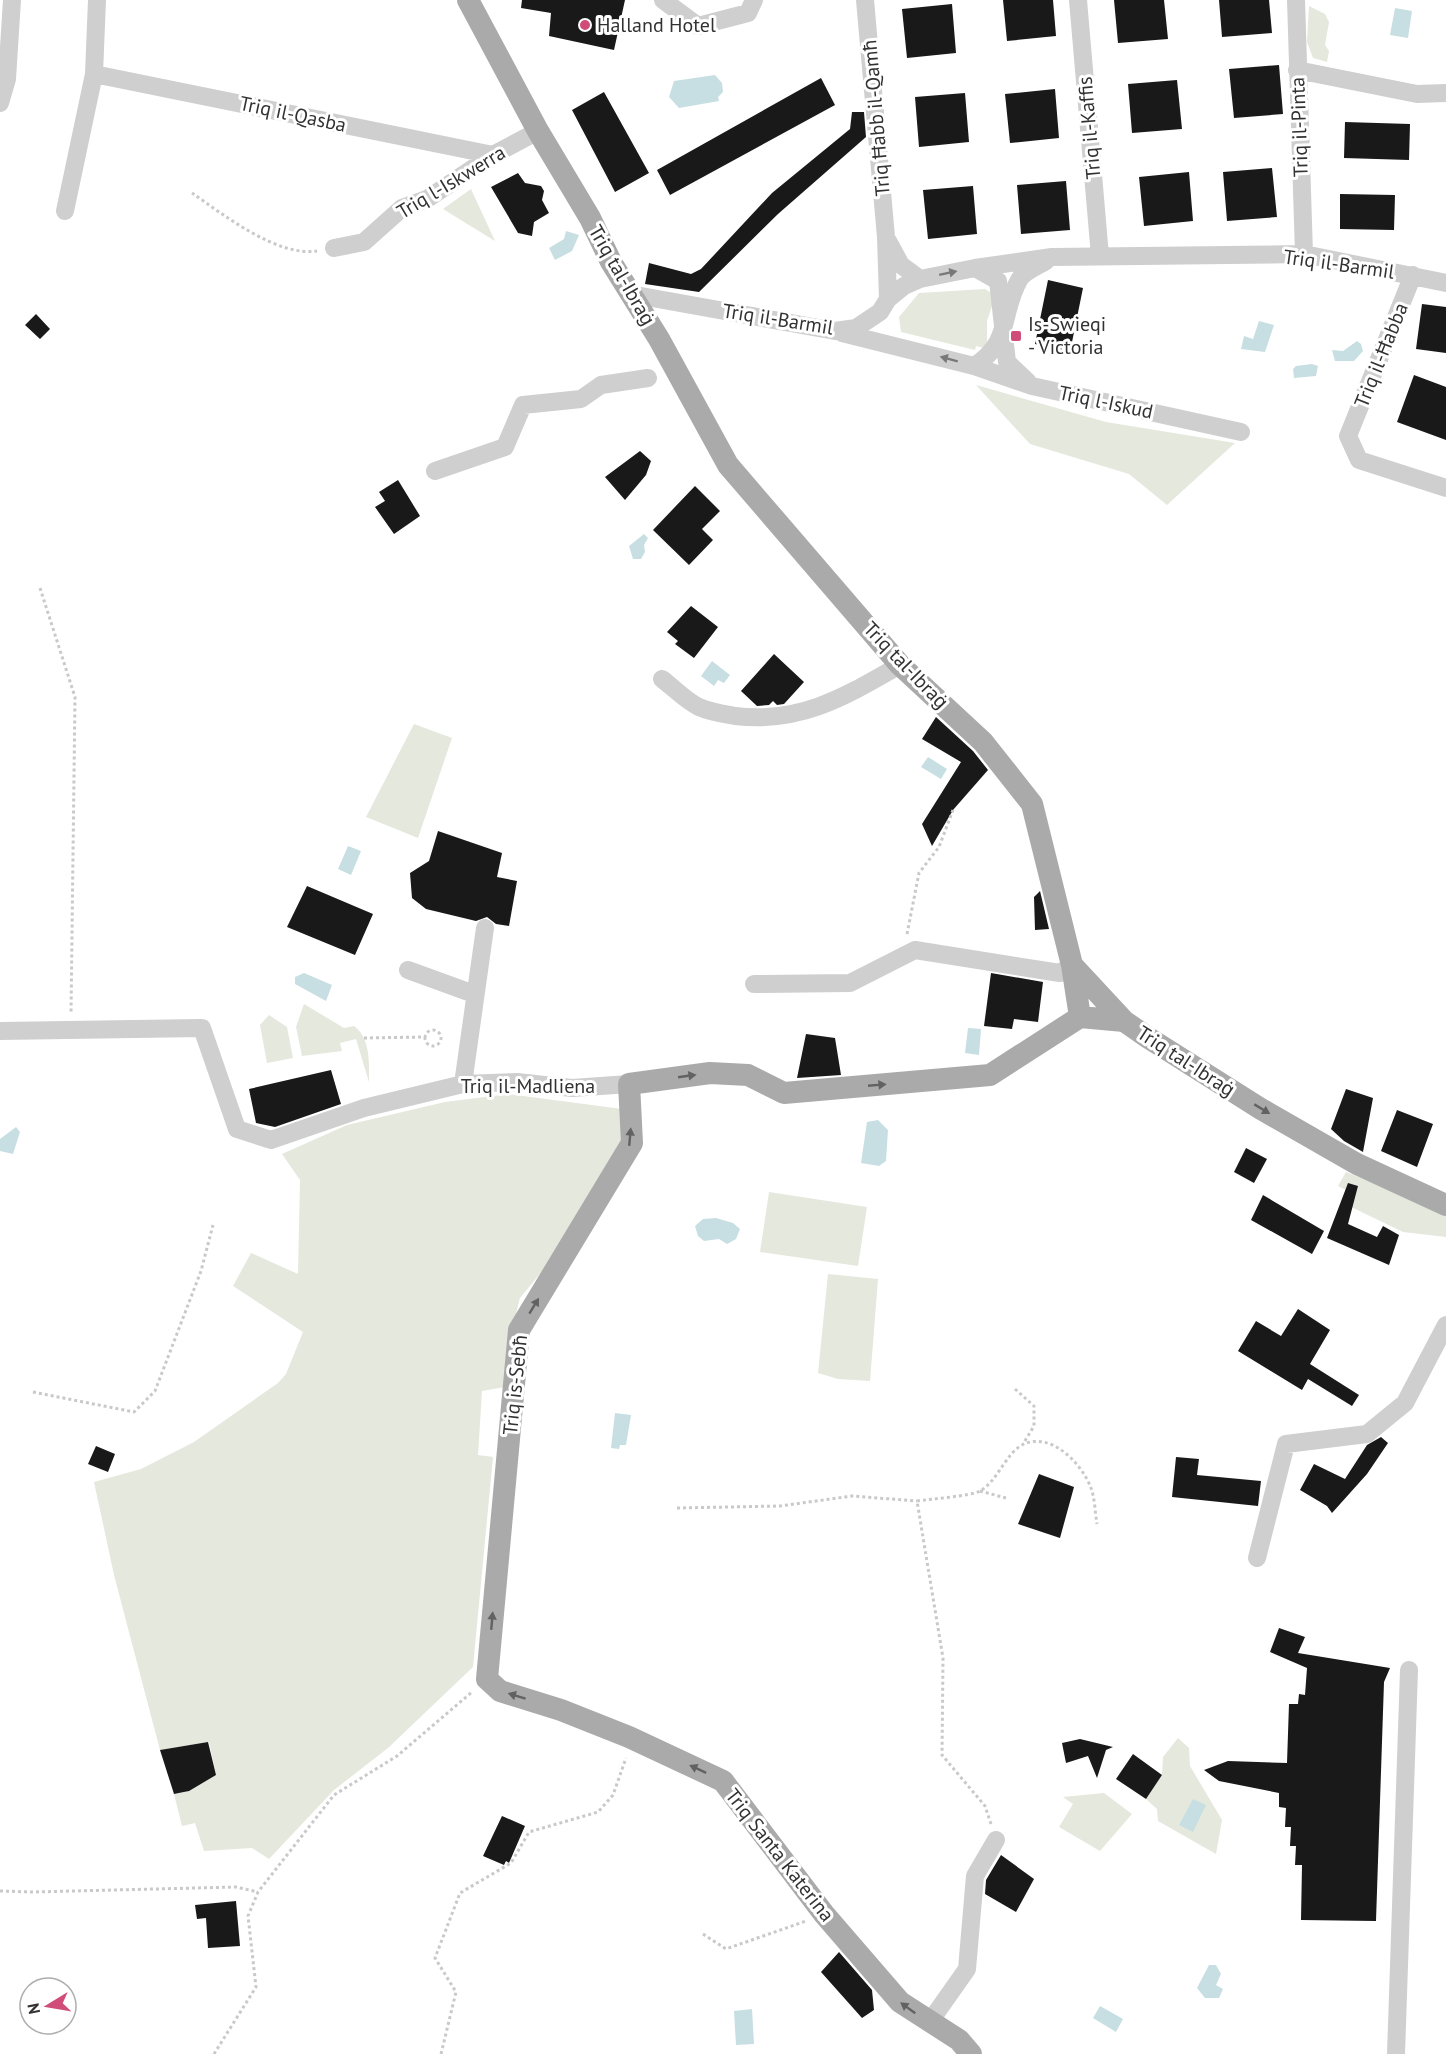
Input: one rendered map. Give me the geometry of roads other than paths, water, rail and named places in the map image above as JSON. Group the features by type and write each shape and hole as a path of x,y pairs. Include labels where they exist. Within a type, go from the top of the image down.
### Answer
{"main road":[{"name":"Triq tal-Ibraġ","path":"468,0 538,131 590,218 630,294 659,339 728,465 900,665 984,742 1032,804 1072,965 1124,1021 1261,1109 1357,1164 1446,1204"},
{"path":"1072,965 1080,1017 1124,1021"},
{"name":"Triq il-Madliena","path":"629,1084 710,1073 748,1075 784,1093 990,1076 1080,1017"},
{"name":"Triq is-Sebħ","path":"487,1679 519,1330 632,1143 629,1084"},
{"name":"Triq Santa Katerina","path":"487,1679 500,1691 561,1710 629,1737 723,1781 824,1914 900,2002 929,2023 959,2040 971,2054"}],"street":[{"path":"0,103 8,79 12,0"},
{"path":"65,211 93,74 97,0"},
{"path":"663,0 698,26 748,14 754,0"},
{"name":"Triq Ħabb il-Qamħ","path":"865,0 886,237 884,306"},
{"name":"Triq il-Kaffis","path":"1078,0 1100,256"},
{"name":"Triq il-Pinta","path":"1296,0 1304,254"},
{"path":"1297,70 1417,94 1446,93"},
{"name":"Triq il-Qasba","path":"93,74 493,155"},
{"name":"Triq l-Iskwerra","path":"334,248 364,242 402,208 427,199 493,155 538,131"},
{"name":"Triq Ħabb il-Qamħ","path":"886,237 901,265 920,279"},
{"name":"Triq il-Barmil","path":"630,294 834,331 856,328 884,306 904,286 920,279 975,268 1052,257 1304,254 1446,283"},
{"path":"974,366 990,356 998,344 1020,278 1052,257"},
{"path":"975,268 998,281 1007,362 1032,386"},
{"name":"Triq il-Ħabba","path":"1413,275 1348,436 1359,460 1446,488"},
{"path":"884,306 879,326 895,345"},
{"name":"Triq l-Iskud","path":"834,331 974,366 1032,386 1241,432"},
{"path":"435,471 505,447 523,405 581,399 601,385 648,378"},
{"path":"662,679 698,706 711,711 745,717 782,717 808,711 844,697 900,665"},
{"path":"463,1084 485,928"},
{"path":"754,984 850,983 915,950 1060,973 1072,965"},
{"path":"408,970 474,994"},
{"name":"Triq il-Madliena","path":"0,1031 202,1028 237,1129 271,1140 364,1108 463,1084 517,1082 572,1088 629,1084"},
{"path":"1257,1558 1286,1444 1367,1434 1405,1403 1446,1326"},
{"path":"1396,2054 1409,1670"},
{"path":"929,2023 968,1969 975,1876 996,1840"}],"water":[{"path":"1395,8 1412,11 1408,38 1390,35"},
{"path":"715,75 722,83 723,92 718,97 719,101 679,108 669,97 674,81"},
{"path":"566,231 579,235 572,251 555,260 549,248 564,239"},
{"path":"1259,321 1274,325 1265,352 1241,349 1244,336 1253,339"},
{"path":"1357,341 1361,344 1363,351 1354,361 1335,361 1332,350 1343,351"},
{"path":"1312,364 1318,366 1316,376 1294,378 1293,369 1296,366"},
{"path":"644,534 648,538 644,545 645,552 641,559 633,559 629,546"},
{"path":"712,661 730,675 724,683 718,680 714,686 701,676"},
{"path":"928,757 947,769 941,779 921,767"},
{"path":"348,846 361,851 351,875 338,869"},
{"path":"304,973 332,985 326,1001 295,984 295,977"},
{"path":"968,1028 981,1029 979,1055 965,1053"},
{"path":"878,1120 888,1130 886,1161 879,1166 861,1163 867,1122"},
{"path":"16,1127 20,1132 13,1154 0,1151 0,1139"},
{"path":"716,1218 733,1223 740,1229 736,1239 727,1244 719,1239 704,1241 698,1236 695,1226 703,1219"},
{"path":"615,1413 631,1415 626,1445 620,1445 619,1449 611,1448"},
{"path":"1193,1799 1206,1805 1193,1832 1179,1825"},
{"path":"1209,1965 1216,1965 1221,1974 1216,1985 1223,1989 1219,1998 1205,1998 1197,1988"},
{"path":"1100,2006 1123,2019 1116,2032 1093,2018"},
{"path":"752,2009 754,2044 736,2045 734,2011"}],"place":[{"name":"Halland Hotel","path":"585,25"},
{"name":"Is-Swieqi - Victoria","path":"1016,336"}]}
